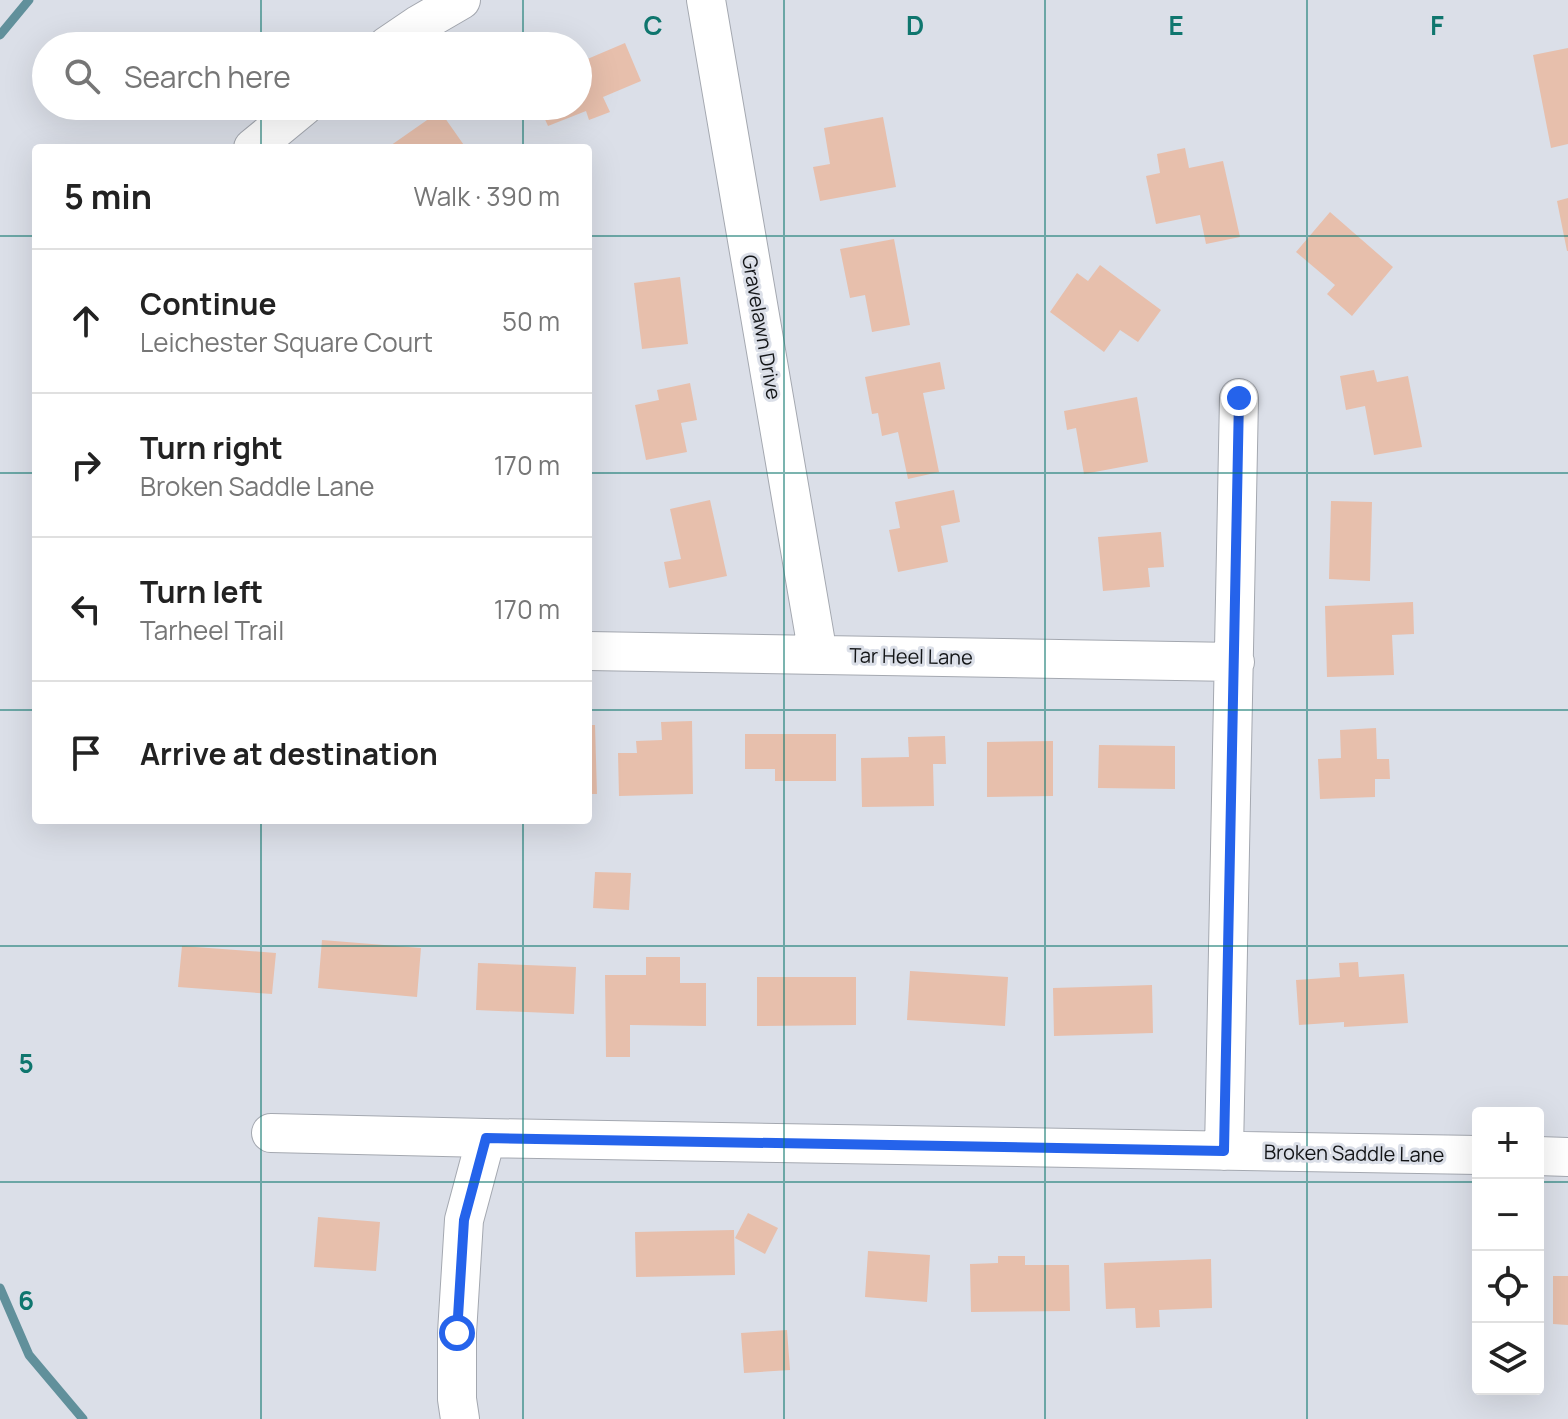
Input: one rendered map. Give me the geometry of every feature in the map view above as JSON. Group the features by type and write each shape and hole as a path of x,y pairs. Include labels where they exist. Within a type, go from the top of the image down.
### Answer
{"street":[{"path":"408,32 461,0"},
{"name":"Gravelawn Drive","path":"706,0 818,655"},
{"path":"258,144 287,120"},
{"path":"1224,1151 1239,398"},
{"name":"Tar Heel Lane","path":"592,651 1235,662"},
{"name":"Broken Saddle Lane","path":"271,1133 1472,1155"},
{"path":"460,1419 457,1333 464,1220 486,1138"},
{"path":"1544,1156 1568,1157"}],"building":[{"path":"625,43 641,81 603,97 610,112 592,119 592,57"},
{"path":"1568,48 1568,144 1551,148 1533,55"},
{"path":"883,117 896,187 820,201 813,167 830,164 824,128"},
{"path":"427,120 446,120 463,144 393,144"},
{"path":"545,120 563,120 548,126"},
{"path":"1185,148 1189,168 1223,161 1240,237 1206,244 1200,215 1156,224 1146,176 1160,173 1157,154"},
{"path":"1568,198 1568,251 1567,251 1557,201"},
{"path":"1330,212 1393,267 1352,316 1327,294 1335,285 1296,252"},
{"path":"894,239 910,325 872,332 865,295 850,298 840,249"},
{"path":"1100,265 1161,310 1138,342 1120,330 1104,352 1050,312 1077,273 1088,281"},
{"path":"680,277 688,344 642,349 634,283"},
{"path":"940,362 945,389 923,393 939,472 908,479 898,432 882,436 878,413 872,414 865,377"},
{"path":"1374,370 1377,382 1408,376 1422,447 1374,455 1365,406 1346,410 1340,376"},
{"path":"690,383 697,420 681,423 687,452 646,460 635,405 659,400 657,390"},
{"path":"1137,397 1148,462 1084,474 1076,428 1067,430 1064,411"},
{"path":"954,490 960,522 941,526 948,562 898,572 889,530 900,528 895,502"},
{"path":"710,500 727,576 669,588 664,562 681,559 670,509"},
{"path":"1331,501 1372,502 1370,581 1329,579"},
{"path":"1161,532 1164,567 1148,568 1150,587 1103,591 1098,537"},
{"path":"1413,602 1414,634 1392,635 1394,675 1327,677 1325,606"},
{"path":"692,721 693,794 619,796 618,753 637,753 636,741 662,740 661,722"},
{"path":"592,725 595,725 597,794 592,794"},
{"path":"1376,728 1377,759 1389,759 1390,779 1375,779 1375,797 1320,799 1318,759 1341,758 1340,730"},
{"path":"745,734 836,734 836,781 775,781 775,769 745,769"},
{"path":"945,736 946,764 933,764 934,806 862,807 861,758 909,757 908,737"},
{"path":"1053,741 1053,796 987,797 987,742"},
{"path":"1099,745 1175,746 1175,789 1098,788"},
{"path":"595,872 631,873 629,910 593,908"},
{"path":"322,940 421,948 417,997 318,988"},
{"path":"182,946 276,953 272,994 178,987"},
{"path":"646,957 680,957 680,983 706,983 706,1026 630,1025 630,1057 606,1057 605,975 646,975"},
{"path":"1358,962 1359,977 1404,974 1408,1023 1344,1027 1344,1022 1299,1025 1296,980 1340,977 1339,963"},
{"path":"478,963 576,967 574,1014 476,1010"},
{"path":"910,971 1008,977 1005,1026 907,1020"},
{"path":"757,977 856,977 856,1025 757,1026"},
{"path":"1152,985 1153,1033 1054,1036 1053,988"},
{"path":"748,1213 778,1228 765,1254 735,1238"},
{"path":"318,1217 380,1222 376,1271 314,1267"},
{"path":"734,1230 735,1275 636,1277 635,1232"},
{"path":"868,1251 930,1255 927,1302 865,1297"},
{"path":"998,1256 1025,1256 1025,1265 1069,1265 1070,1311 971,1312 970,1264 998,1263"},
{"path":"1211,1259 1212,1308 1159,1310 1160,1327 1136,1328 1135,1308 1106,1309 1104,1263"},
{"path":"1553,1276 1568,1276 1568,1325 1553,1324"},
{"path":"787,1330 790,1370 744,1373 741,1333"}],"waterway":[{"path":"0,35 29,0"},
{"path":"0,1288 29,1355 83,1419"}],"route":[{"path":"457,1333 464,1220 486,1138 1224,1151 1239,398"}]}
